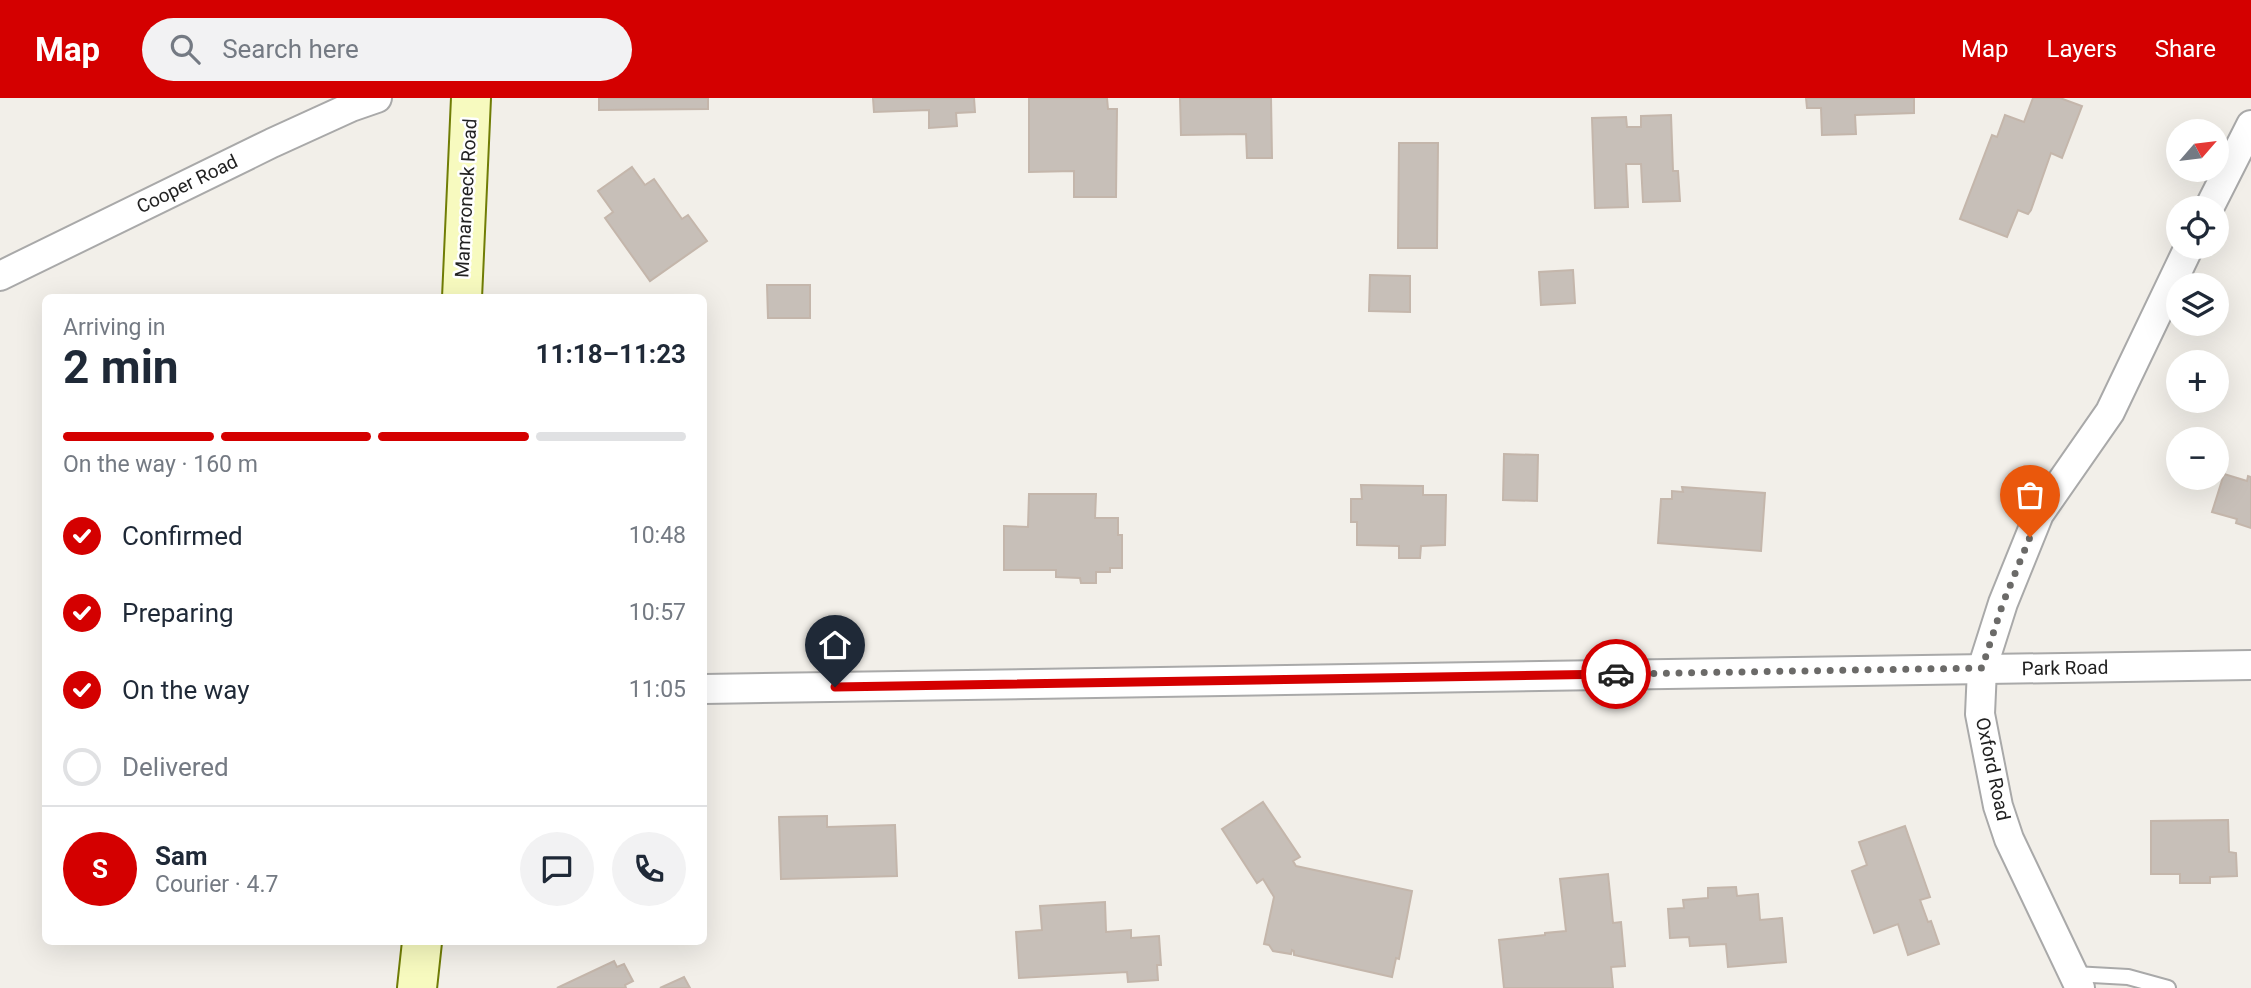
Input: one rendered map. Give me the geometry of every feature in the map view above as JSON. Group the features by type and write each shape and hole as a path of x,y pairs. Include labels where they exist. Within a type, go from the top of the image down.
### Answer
{"street":[{"name":"Cooper Road","path":"0,276 272,143 377,98"},
{"name":"Mamaroneck Road","path":"462,294 471,98"},
{"path":"2214,196 2251,125"},
{"name":"Oxford Road","path":"2077,981 2009,839 1998,806 1980,715 1982,668 2003,603 2039,514 2110,412 2183,259"},
{"name":"Park Road","path":"707,689 2251,665"},
{"path":"418,988 422,945"}],"lane":[{"path":"2077,981 2128,977 2168,988"}],"building":[{"path":"599,98 708,98 708,109 599,110"},
{"path":"873,98 974,98 975,112 956,113 957,126 929,128 929,110 874,112"},
{"path":"1029,98 1107,98 1108,109 1117,109 1116,197 1074,197 1074,171 1029,172"},
{"path":"1180,98 1271,98 1272,158 1247,158 1246,134 1181,135"},
{"path":"1806,98 1914,98 1914,113 1855,115 1856,134 1822,135 1821,108 1807,108"},
{"path":"2033,98 2060,98 2082,106 2062,158 2051,153 2031,210 2028,214 2018,210 2007,237 1960,219 1992,135 1997,137 2005,115 2024,122"},
{"path":"1671,115 1673,171 1678,171 1680,201 1643,202 1641,164 1626,164 1628,207 1595,208 1592,118 1626,117 1627,127 1641,127 1641,116"},
{"path":"1399,143 1438,143 1437,248 1398,248"},
{"path":"632,167 645,185 654,179 682,219 688,215 707,241 650,281 605,218 613,212 598,191"},
{"path":"1573,270 1575,303 1541,305 1539,272"},
{"path":"1370,275 1410,276 1410,312 1369,311"},
{"path":"767,285 810,285 810,318 768,318"},
{"path":"1504,454 1538,455 1537,501 1503,500"},
{"path":"2229,476 2247,481 2248,476 2251,477 2251,528 2236,523 2237,519 2212,512 2219,490 2229,490"},
{"path":"1361,485 1423,486 1423,495 1446,495 1445,545 1421,546 1420,558 1399,558 1399,546 1357,545 1357,522 1351,522 1351,499 1362,499"},
{"path":"1682,487 1765,493 1761,551 1658,543 1661,499 1672,499 1672,491 1683,492"},
{"path":"1029,494 1096,494 1095,518 1118,518 1118,535 1122,535 1122,568 1110,568 1110,572 1096,572 1096,583 1081,583 1080,578 1056,577 1056,570 1004,570 1004,526 1028,527"},
{"path":"1263,802 1300,857 1293,861 1296,866 1412,891 1399,959 1396,958 1392,977 1294,955 1292,950 1291,954 1273,951 1269,945 1264,944 1274,897 1263,879 1257,883 1222,829"},
{"path":"827,816 827,827 895,825 897,876 781,879 779,817"},
{"path":"2228,820 2229,852 2236,853 2237,876 2210,877 2210,883 2180,883 2180,874 2151,874 2151,821"},
{"path":"1905,826 1930,897 1920,900 1939,944 1908,955 1898,924 1874,933 1852,871 1867,865 1859,842"},
{"path":"1608,874 1613,923 1621,922 1625,966 1611,967 1613,988 1504,988 1499,940 1566,931 1560,879"},
{"path":"1736,887 1737,896 1758,894 1760,920 1782,918 1786,962 1728,967 1726,944 1690,946 1689,937 1670,938 1668,909 1684,908 1683,900 1708,898 1708,888"},
{"path":"1105,902 1106,932 1131,930 1131,938 1159,936 1161,965 1157,965 1158,980 1128,982 1127,972 1019,978 1016,932 1042,930 1040,906"},
{"path":"614,961 617,967 624,964 633,981 625,985 626,988 557,988"},
{"path":"684,977 690,988 660,988"}],"way so far":[{"path":"1616,674 1982,668 2003,603 2030,537"}],"route":[{"path":"835,687 1616,674"}]}
